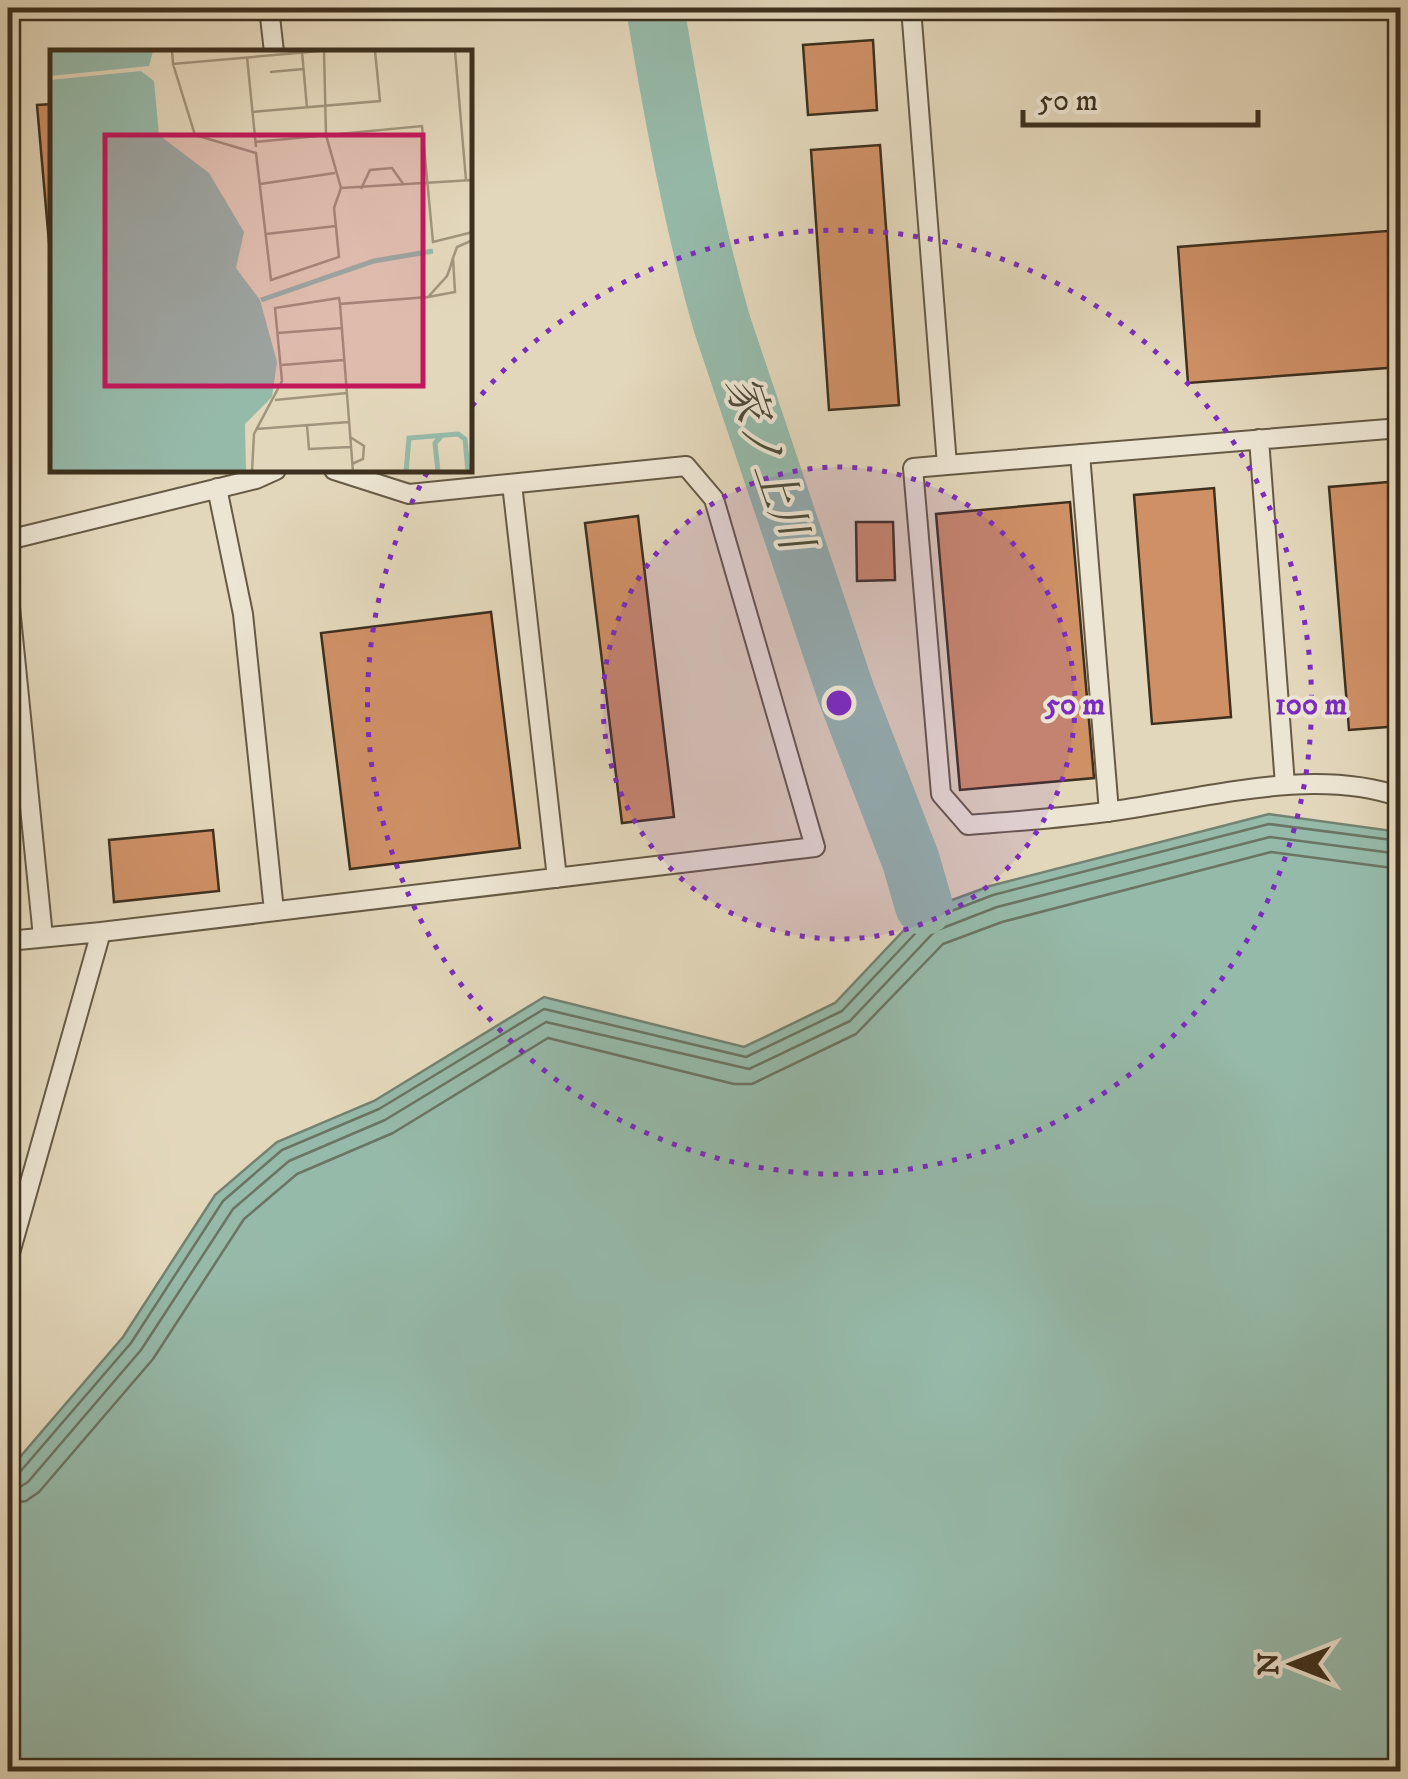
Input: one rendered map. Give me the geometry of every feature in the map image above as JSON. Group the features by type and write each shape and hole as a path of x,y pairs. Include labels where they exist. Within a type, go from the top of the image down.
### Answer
{"lane":[{"path":"269,8 274,50"},
{"path":"910,8 947,465"},
{"path":"1400,428 913,468 941,794 968,825 1109,812 1285,785 1375,788 1400,797"},
{"path":"1259,440 1285,785"},
{"path":"1080,454 1109,812"},
{"path":"8,941 815,847 714,499 686,466 410,494 340,472"},
{"path":"8,540 272,472"},
{"path":"512,484 557,878"},
{"path":"216,488 243,614 274,911"},
{"path":"8,587 43,937"},
{"path":"8,1260 101,932"}],"water":[{"path":"1269,814 1400,832 1400,1771 8,1771 8,1471 123,1337 215,1195 277,1142 374,1101 544,997 744,1047 835,1003 922,911 990,886"}],"building":[{"path":"873,40 877,110 808,115 803,45"},
{"path":"50,104 50,254 37,105"},
{"path":"880,145 899,405 829,410 811,150"},
{"path":"1400,230 1400,367 1188,383 1178,247"},
{"path":"1400,481 1400,726 1349,730 1329,487"},
{"path":"1214,488 1231,717 1152,724 1134,495"},
{"path":"1070,502 1094,778 960,790 936,514"},
{"path":"638,516 674,817 622,823 585,523"},
{"path":"856,522 893,522 895,580 857,581"},
{"path":"491,612 520,848 350,869 321,633"},
{"path":"213,830 219,891 114,902 109,840"}],"waterway":[{"name":"家ノ上川","path":"655,8 692,206 722,324 846,693 911,861 924,906"}]}
